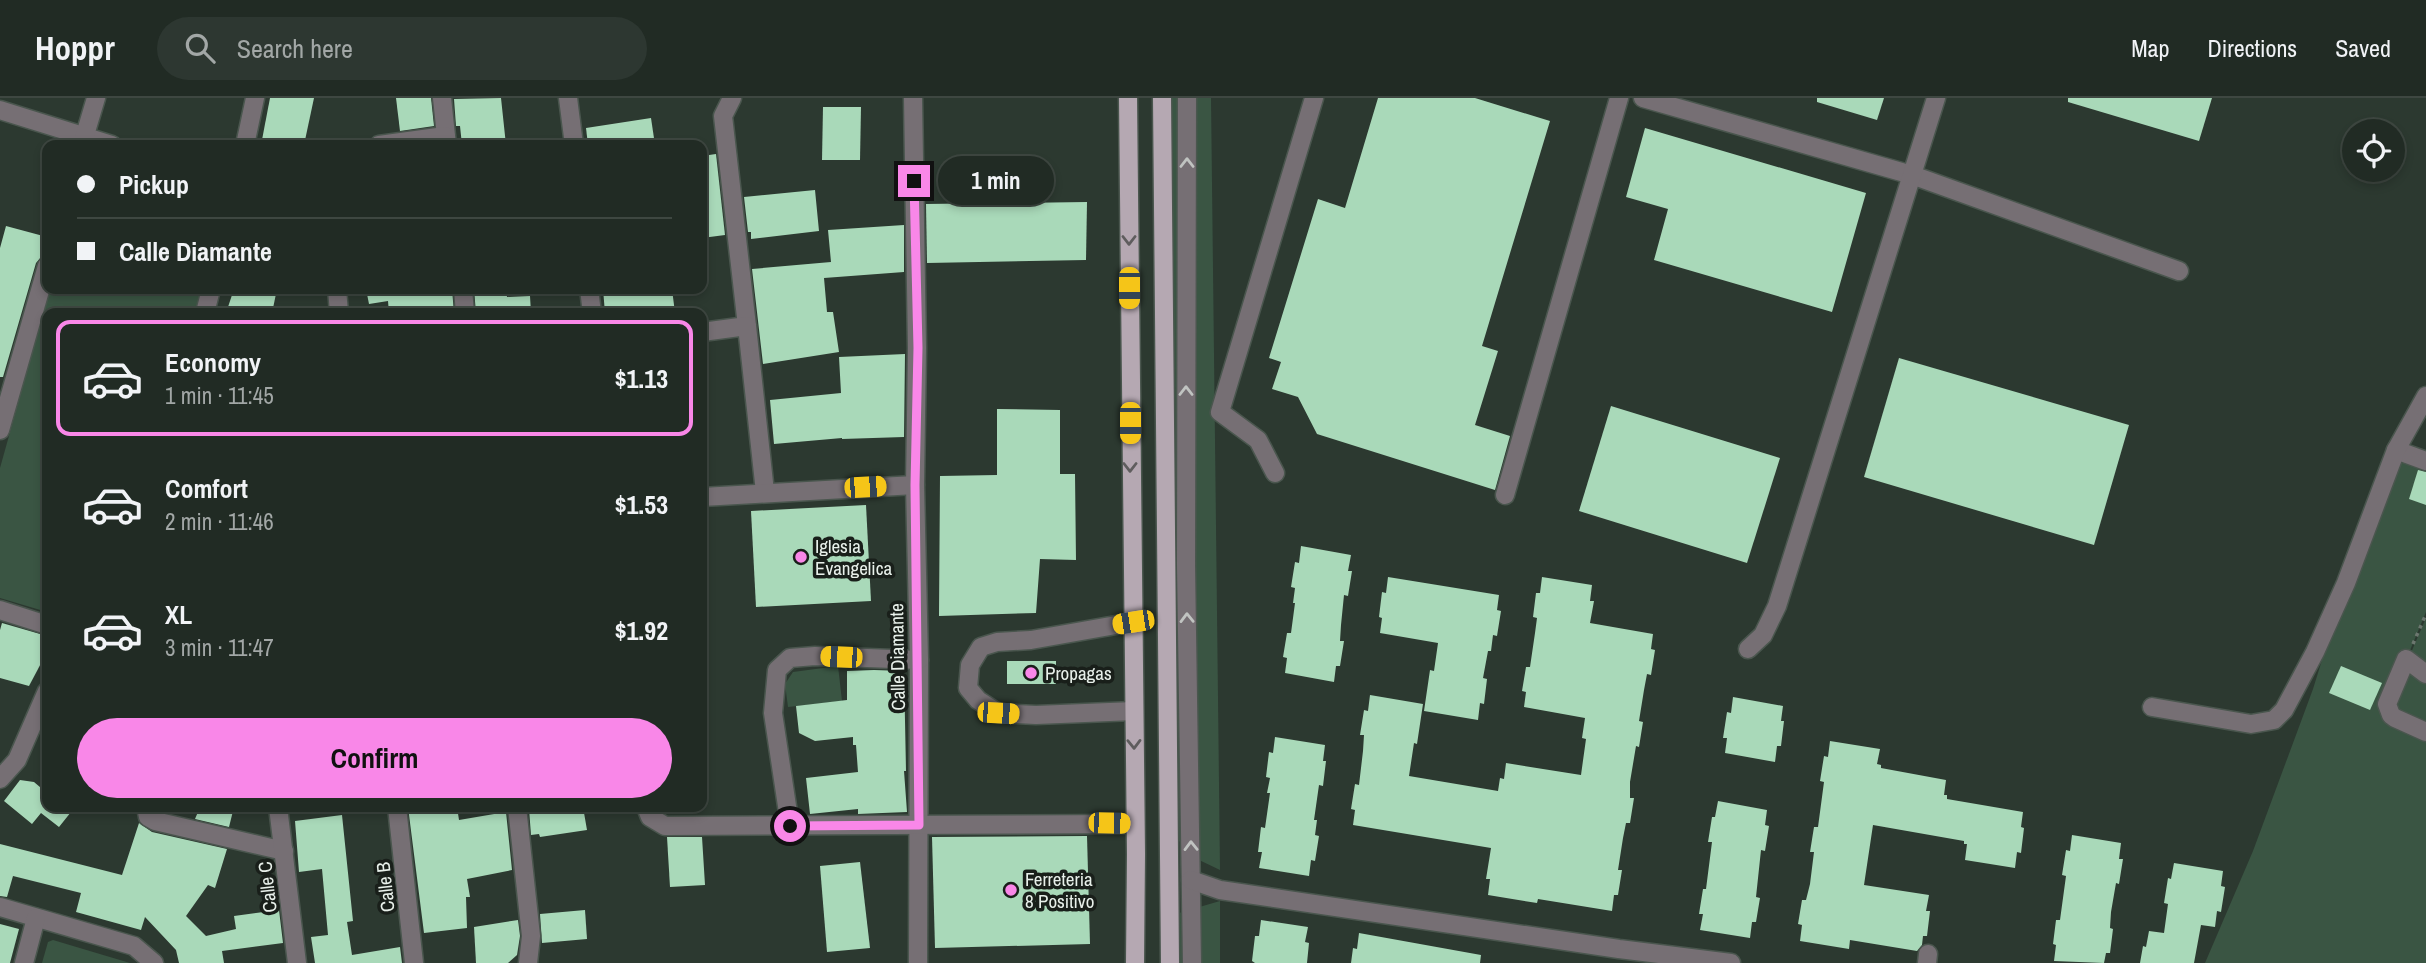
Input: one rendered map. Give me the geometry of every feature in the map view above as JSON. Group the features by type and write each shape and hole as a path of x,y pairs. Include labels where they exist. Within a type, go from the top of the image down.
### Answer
{"main road":[{"path":"1128,98 1135,963"},
{"path":"1162,98 1170,963"}],"street":[{"path":"83,140 96,98"},
{"path":"246,140 254,98"},
{"path":"442,98 446,140"},
{"path":"568,98 573,140"},
{"path":"732,98 723,116 765,492"},
{"name":"Calle Diamante","path":"913,98 918,348 915,485 919,660 918,963"},
{"path":"1187,98 1186,565 1192,963"},
{"path":"1275,473 1258,440 1220,412 1314,98"},
{"path":"1505,495 1619,98"},
{"path":"1643,98 1912,175 2179,271"},
{"path":"1748,649 1763,635 1777,606 1936,98"},
{"path":"0,110 80,140"},
{"path":"0,430 42,283"},
{"path":"707,331 747,326"},
{"path":"2152,707 2250,724 2274,720 2284,710 2315,652 2346,583 2396,450 2426,396"},
{"path":"2396,450 2426,461"},
{"path":"707,497 915,485"},
{"path":"0,610 42,623"},
{"path":"1133,622 1031,640 998,642 981,647 970,665 968,688 978,700 998,713 1036,715 1134,711"},
{"path":"790,826 773,713 777,670 790,658 815,656 919,660"},
{"path":"2426,674 2406,659 2387,704 2395,718 2426,732"},
{"path":"0,779 8,758 42,700"},
{"path":"147,812 148,817 155,821 284,851"},
{"name":"Calle C","path":"279,812 296,963"},
{"name":"Calle B","path":"398,812 414,963"},
{"path":"518,812 531,936 528,963"},
{"path":"648,812 650,817 665,826 1135,824"},
{"path":"1191,880 1220,890 1597,955 1731,963"},
{"path":"0,907 134,946 154,963"},
{"path":"24,963 36,918"}],"path":[{"path":"2406,659 2426,614"}],"green space":[{"path":"1164,98 1211,98 1220,870 1197,859 1176,838"},
{"path":"49,294 200,294 196,308 45,308"},
{"path":"42,318 42,611 0,598 0,468"},
{"path":"2396,450 2426,462 2426,612 2406,660 2426,675 2426,728 2387,704 2426,732 2426,963 2205,963 2253,851 2313,689 2346,583"},
{"path":"2426,618 2426,667 2410,655"},
{"path":"838,666 842,701 788,707 785,684 793,672"},
{"path":"1220,901 1220,963 1172,963 1172,915"},
{"path":"53,940 130,963 42,963 48,942"}],"building":[{"path":"270,98 314,98 305,140 262,140"},
{"path":"396,98 431,98 434,126 400,131"},
{"path":"501,98 505,140 461,140 460,126 456,126 454,99"},
{"path":"1378,98 1475,98 1550,121 1482,346 1498,351 1475,425 1510,436 1495,490 1317,434 1298,397 1272,389 1281,362 1269,358 1318,199 1345,208"},
{"path":"1817,98 1884,98 1877,120 1817,102"},
{"path":"2068,98 2212,98 2199,141 2068,102"},
{"path":"823,107 861,107 860,160 822,160"},
{"path":"651,118 654,140 587,140 586,128"},
{"path":"1645,128 1866,193 1832,312 1654,260 1668,209 1626,197"},
{"path":"716,154 725,235 707,237 707,155"},
{"path":"815,190 819,231 751,239 744,197"},
{"path":"1087,202 1086,260 927,263 926,204"},
{"path":"904,225 904,272 824,278 827,312 833,312 839,352 763,364 752,269 831,262 828,230"},
{"path":"6,226 42,236 42,256 36,263 3,377 0,377 0,248"},
{"path":"232,294 276,294 273,308 228,308"},
{"path":"367,294 452,294 454,308 389,308 388,301 369,304"},
{"path":"474,294 530,296 531,308 476,308"},
{"path":"603,294 673,294 674,308 605,308"},
{"path":"905,354 904,437 842,438 774,444 770,400 841,393 839,357"},
{"path":"1899,358 2129,425 2094,545 1864,477"},
{"path":"1611,406 1780,458 1747,563 1579,511"},
{"path":"997,409 1060,410 1060,474 1075,474 1076,560 1040,559 1036,613 939,616 940,476 997,475"},
{"path":"2418,470 2426,472 2426,505 2409,499"},
{"path":"866,505 871,601 756,607 751,511"},
{"path":"1301,546 1351,555 1348,571 1352,571 1348,596 1344,595 1341,625 1340,641 1344,641 1334,682 1285,673 1287,658 1283,657 1287,633 1291,633 1295,603 1295,588 1291,587"},
{"path":"1388,577 1499,595 1497,610 1501,611 1497,636 1493,635 1491,651 1488,651 1483,678 1487,679 1484,704 1480,703 1478,720 1424,711 1430,670 1434,671 1438,643 1380,633 1382,592 1386,593"},
{"path":"1542,577 1592,585 1590,601 1594,601 1590,623 1653,634 1651,649 1655,650 1651,675 1647,674 1639,721 1643,722 1630,782 1630,798 1634,798 1630,823 1626,823 1623,838 1618,870 1622,870 1612,911 1538,899 1537,903 1488,895 1490,879 1486,879 1491,848 1353,825 1355,810 1351,809 1355,784 1359,785 1363,751 1364,735 1360,735 1364,710 1368,711 1370,695 1423,704 1409,776 1498,791 1500,778 1504,779 1506,763 1581,775 1586,739 1582,738 1585,718 1524,707 1526,692 1522,691 1526,667 1530,667 1537,618 1533,617 1536,593 1540,593"},
{"path":"2,623 42,635 42,661 29,686 0,678"},
{"name":"Propagas","path":"1007,661 1056,661 1056,684 1007,684"},
{"path":"2341,666 2382,683 2370,710 2329,693"},
{"path":"847,671 904,671 904,771 907,812 858,814 858,809 810,814 806,778 858,772 856,745 853,745 853,737 815,741 799,733 796,706 847,700"},
{"path":"1733,697 1783,706 1781,746 1777,746 1775,762 1725,753 1727,738 1723,738 1727,712 1731,713"},
{"path":"1275,737 1325,745 1323,786 1319,785 1314,820 1317,820 1315,835 1319,836 1315,861 1311,860 1309,876 1259,868 1262,852 1258,852 1261,827 1265,828 1270,793 1267,793 1270,778 1266,777 1269,752 1273,753"},
{"path":"1830,741 1880,749 1877,764 1881,765 1881,768 1946,780 1944,795 1947,795 1947,799 2023,812 2021,853 2017,852 2015,868 1965,860 1967,844 1964,844 1964,841 1873,825 1864,885 1929,895 1926,911 1930,911 1927,936 1923,936 1922,945 1917,951 1850,940 1849,949 1800,941 1802,925 1798,924 1802,900 1806,900 1810,884 1814,852 1810,852 1814,827 1818,827 1824,782 1820,781 1824,756 1828,757"},
{"path":"20,780 34,782 42,789 42,812 71,812 59,827 41,813 32,824 4,801"},
{"path":"1718,801 1767,810 1765,825 1769,826 1765,851 1761,850 1756,897 1760,898 1750,938 1700,930 1703,914 1699,914 1703,889 1706,889 1712,842 1708,842"},
{"path":"198,812 233,812 229,827 195,819"},
{"path":"409,812 458,812 459,820 506,812 512,870 467,879 470,897 466,897 467,928 424,933"},
{"path":"529,812 584,812 587,830 540,837 539,834 531,835"},
{"path":"342,815 353,921 347,922 352,955 400,947 402,963 315,963 311,937 328,935 322,869 299,872 295,821"},
{"path":"139,823 152,832 227,849 215,888 208,885 186,916 206,936 236,929 234,916 279,910 283,943 222,951 224,963 179,963 176,950 145,917 141,930 76,912 81,893 13,876 7,897 0,896 0,844 122,875"},
{"path":"2072,835 2121,843 2119,859 2123,859 2111,912 2110,928 2113,929 2110,953 2106,953 2104,963 2054,961 2056,920 2060,920 2066,876 2062,875 2066,850 2070,851"},
{"name":"Ferreteria 8 Positivo","path":"1087,836 1090,944 935,948 932,837"},
{"path":"667,837 702,837 705,885 670,887"},
{"path":"860,862 870,948 827,952 820,866"},
{"path":"2174,863 2223,871 2221,886 2225,887 2221,912 2217,911 2215,927 2201,925 2194,963 2140,963 2149,931 2164,933 2168,904 2164,903 2168,878 2171,879"},
{"path":"585,910 587,939 542,943 540,914"},
{"path":"518,920 520,936 517,955 508,963 476,963 474,927"},
{"path":"1261,920 1308,927 1305,942 1309,943 1307,963 1252,961 1255,936 1259,936"},
{"path":"0,924 19,929 10,963 0,963"},
{"path":"1359,933 1481,955 1480,963 1351,963 1353,948 1357,949"}],"place":[{"name":"Iglesia Evangelica","path":"801,557"},
{"name":"Propagas","path":"1031,673"},
{"name":"Ferreteria 8 Positivo","path":"1011,890"}],"route":[{"path":"790,826 919,825 915,485 918,348 914,181"}]}
